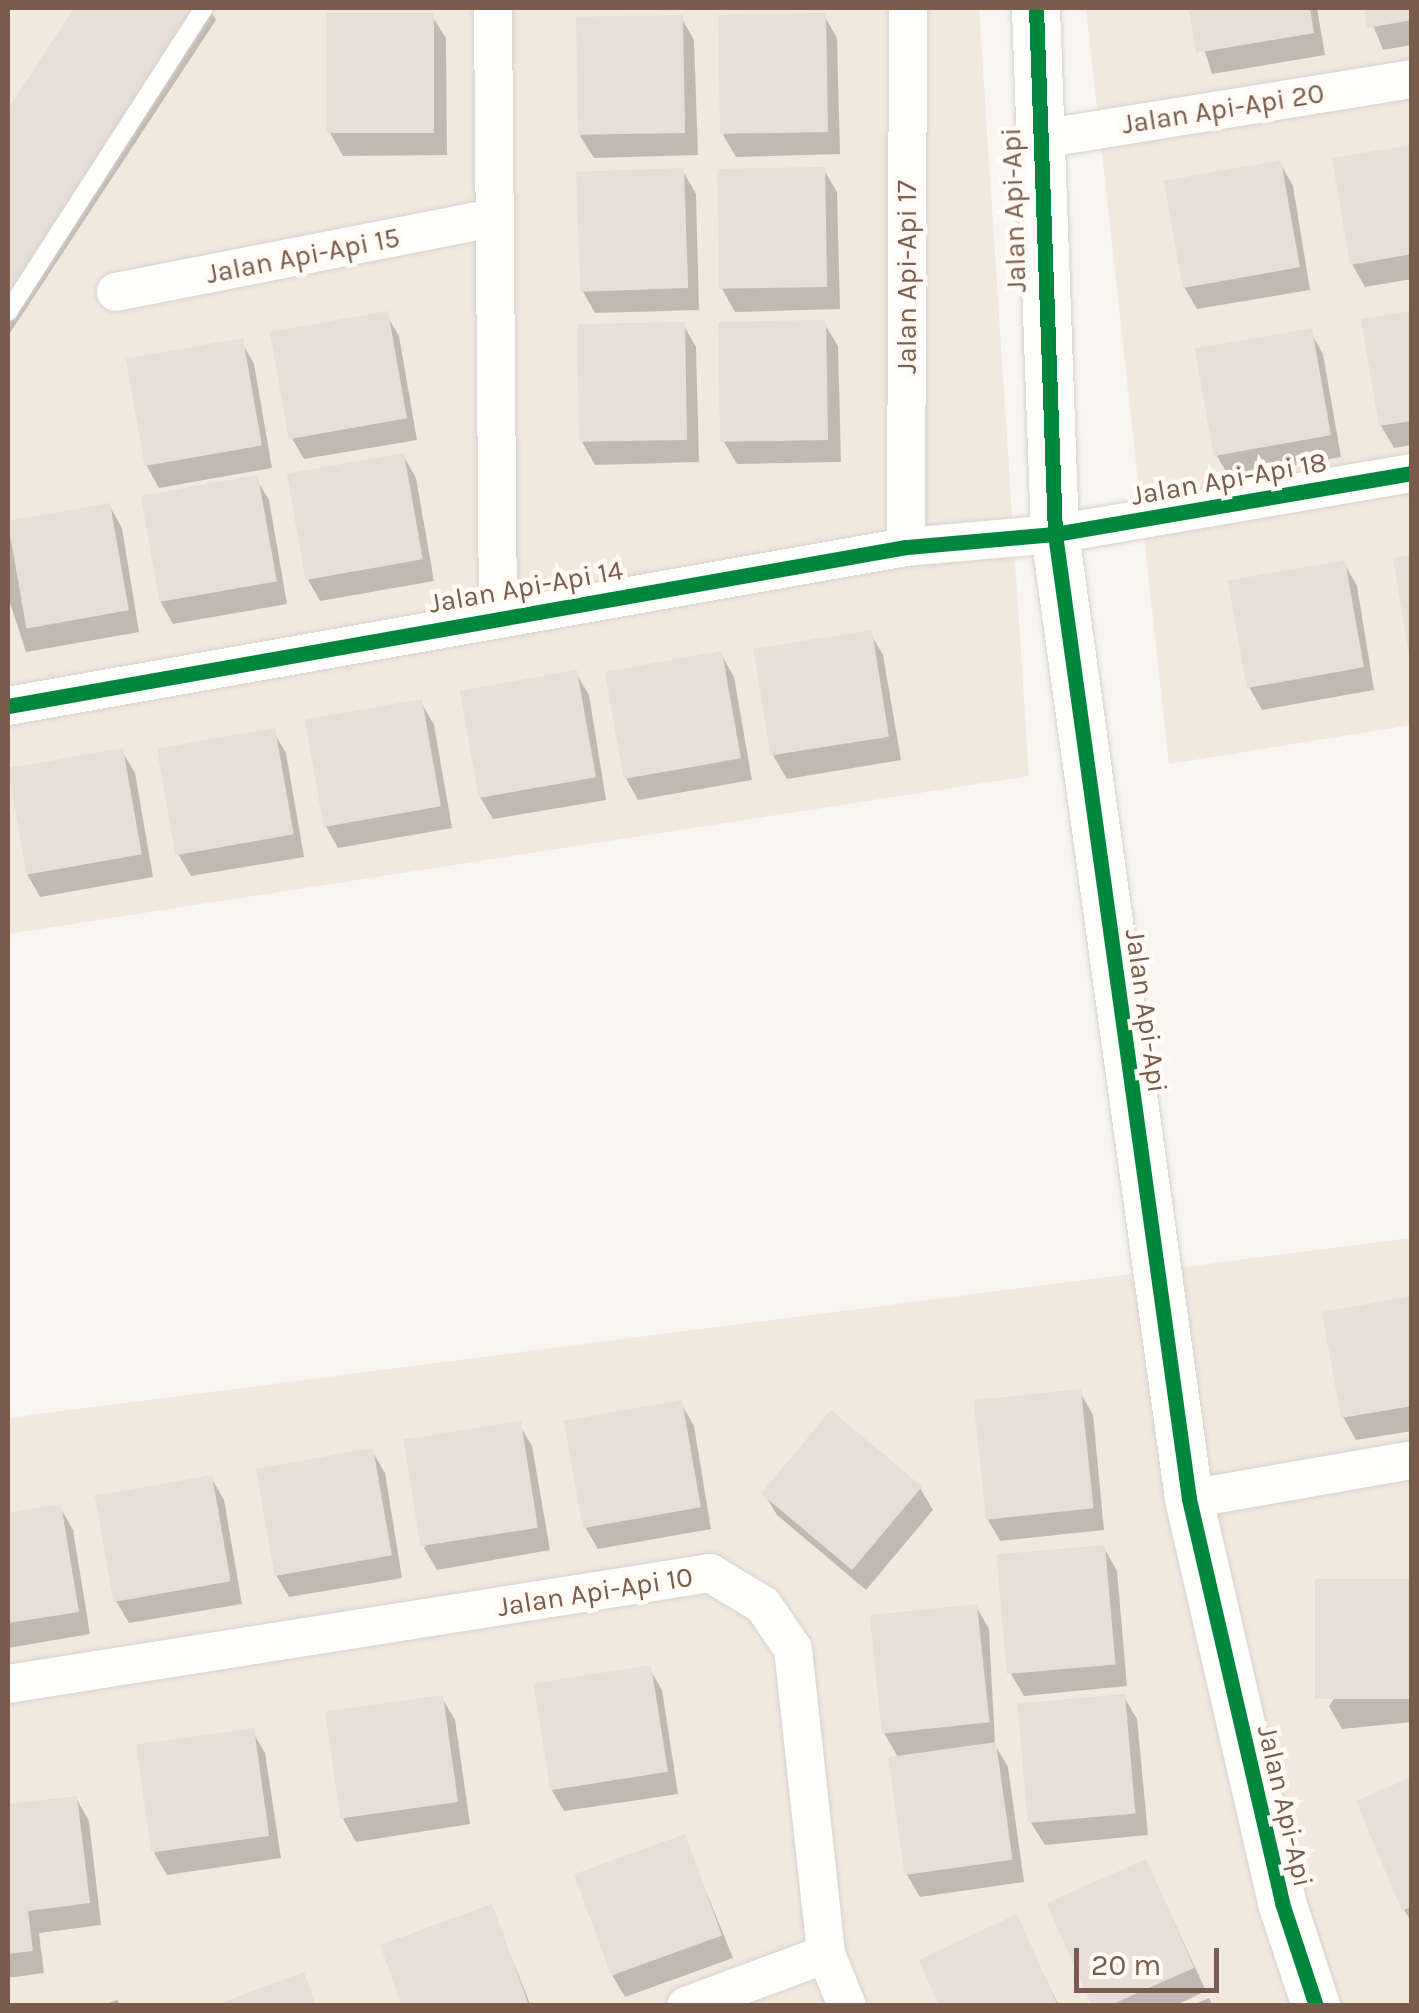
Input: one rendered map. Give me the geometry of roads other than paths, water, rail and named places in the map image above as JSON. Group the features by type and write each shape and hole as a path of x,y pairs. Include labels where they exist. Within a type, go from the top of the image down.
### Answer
{"street":[{"path":"492,8 489,219 498,616"},
{"name":"Jalan Api-Api 17","path":"906,547 908,8"},
{"name":"Jalan Api-Api","path":"1036,8 1034,140 1055,534 1188,1499 1282,1903 1316,2006"},
{"name":"Jalan Api-Api 20","path":"1034,140 1412,79"},
{"name":"Jalan Api-Api 15","path":"116,292 489,219"},
{"name":"Jalan Api-Api 18","path":"1055,534 1412,473"},
{"name":"Jalan Api-Api 14","path":"8,706 498,616 906,547 1055,534"},
{"path":"1188,1499 1412,1460"},
{"name":"Jalan Api-Api 10","path":"8,1684 710,1574 763,1605 793,1649 826,1954 847,2006"},
{"path":"686,2006 826,1954"}],"lane":[{"path":"8,312 204,8"}]}
